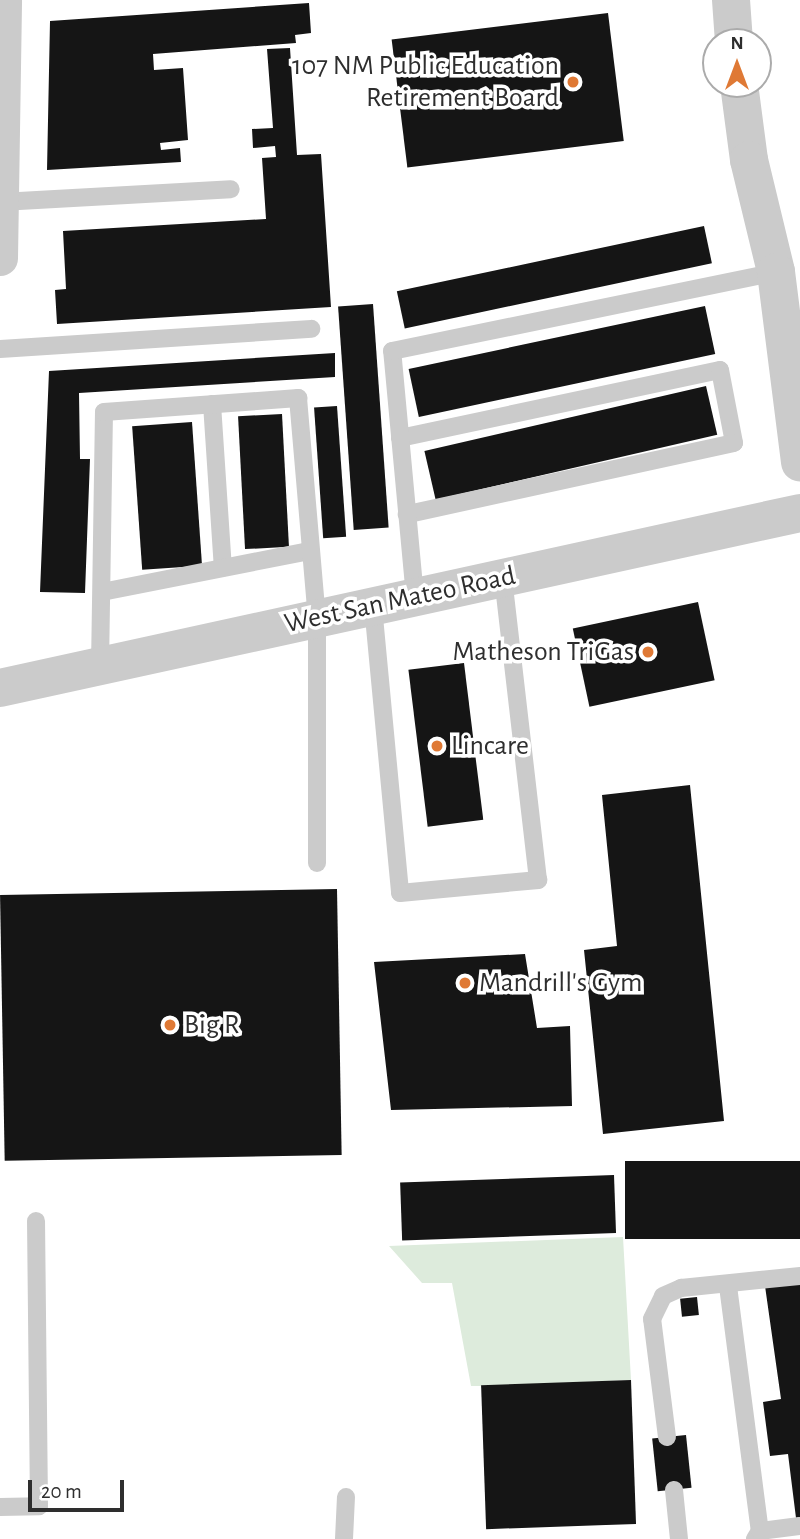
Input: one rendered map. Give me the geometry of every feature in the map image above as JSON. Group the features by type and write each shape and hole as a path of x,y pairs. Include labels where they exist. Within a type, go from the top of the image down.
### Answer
{"street":[{"path":"0,258 4,0"},
{"path":"731,0 733,28"},
{"path":"740,98 749,160 776,272 800,462"},
{"name":"West San Mateo Road","path":"0,688 800,513"}],"lane":[{"path":"1,193 231,189"},
{"path":"415,597 392,351 776,272"},
{"path":"0,349 311,329"},
{"path":"400,438 720,370 734,443 407,514"},
{"path":"100,666 104,412 298,398 317,618 317,863"},
{"path":"212,404 223,568"},
{"path":"102,592 310,551"},
{"path":"373,606 400,893 538,880 503,577"},
{"path":"0,1507 39,1506 36,1221"},
{"path":"667,1437 652,1319 663,1296 681,1288 728,1286 800,1276"},
{"path":"728,1286 757,1535 800,1525"},
{"path":"674,1490 678,1539"},
{"path":"344,1539 345,1497"}],"green space":[{"path":"623,1237 631,1380 481,1386 471,1386 452,1283 422,1283 389,1246"}],"building":[{"path":"309,3 311,33 295,35 296,43 153,54 154,70 183,68 188,140 160,143 161,150 180,148 181,162 47,170 50,21"},
{"path":"608,13 624,141 407,168 392,40"},
{"path":"290,48 297,155 321,154 331,307 57,324 55,290 66,289 63,231 266,219 262,158 276,157 275,146 253,148 252,129 273,128 267,49"},
{"path":"704,226 712,263 405,328 397,291"},
{"path":"373,304 389,527 354,530 338,306"},
{"path":"705,306 715,354 419,417 409,369"},
{"path":"335,353 335,377 79,393 80,459 90,459 85,593 40,592 49,371"},
{"path":"706,386 717,435 436,500 424,451"},
{"path":"337,406 346,537 323,538 314,408"},
{"path":"282,414 289,547 245,549 238,416"},
{"path":"192,422 202,566 142,570 132,426"},
{"path":"698,602 715,680 589,707 573,629"},
{"path":"464,663 483,820 428,827 408,670"},
{"path":"690,785 724,1121 603,1134 584,950 617,946 602,795"},
{"name":"Big R","path":"337,889 342,1155 5,1161 0,895"},
{"path":"525,954 537,1028 570,1026 572,1106 391,1110 374,962"},
{"path":"625,1161 800,1161 800,1239 625,1239"},
{"path":"614,1175 616,1233 402,1240 400,1182"},
{"path":"800,1281 800,1517 796,1518 788,1454 770,1456 763,1402 781,1399 765,1286"},
{"path":"697,1297 699,1315 682,1317 680,1299"},
{"path":"631,1380 636,1524 486,1529 481,1385"},
{"path":"686,1435 692,1488 658,1491 652,1439"}],"place":[{"name":"107 NM Public Education Retirement Board","path":"573,82"},
{"name":"Matheson TriGas","path":"648,652"},
{"name":"Lincare","path":"437,746"},
{"name":"Mandrill's Gym","path":"465,983"},
{"name":"Big R","path":"170,1025"}]}
